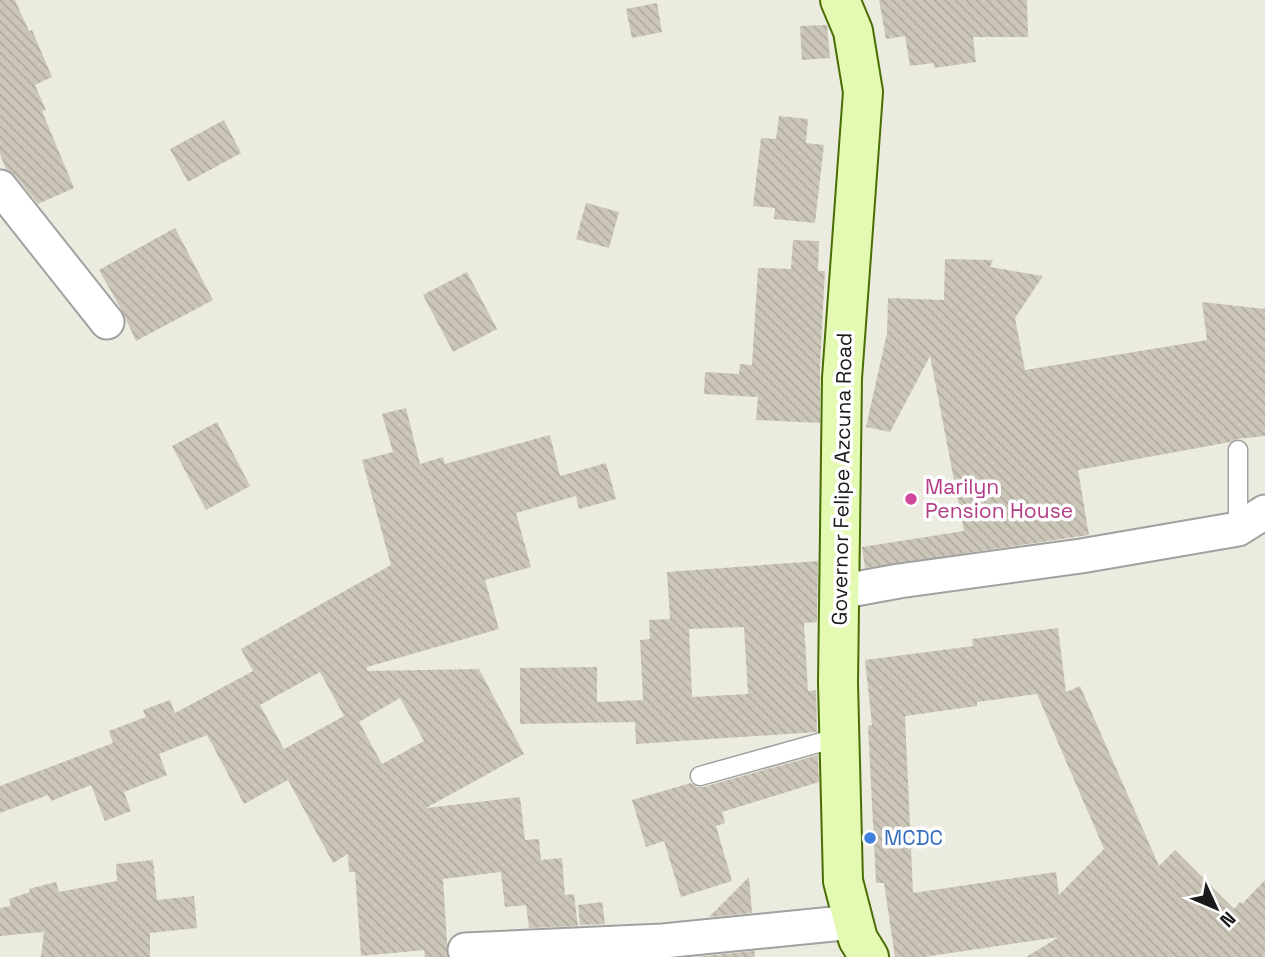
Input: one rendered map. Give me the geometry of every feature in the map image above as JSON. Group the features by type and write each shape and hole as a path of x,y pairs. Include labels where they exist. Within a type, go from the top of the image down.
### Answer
{"street":[{"name":"Governor Felipe Azcuna Road","path":"840,0 853,32 863,92 842,378 839,592 842,881 858,939 869,957"},
{"path":"0,187 107,322"},
{"path":"839,592 1081,556 1251,521"},
{"path":"465,950 663,940 853,922"}],"lane":[{"path":"1238,450 1251,521"},
{"path":"701,776 840,737"}],"building":[{"path":"0,0 15,0 29,31 32,30 52,77 35,85 46,110 42,111 74,188 38,204 15,175 6,169 0,154"},
{"path":"879,0 1027,0 1028,37 973,37 976,62 934,68 934,63 910,66 905,36 886,39"},
{"path":"657,3 662,32 632,38 626,9"},
{"path":"827,25 830,58 802,60 800,26"},
{"path":"779,116 808,119 806,143 824,145 815,223 774,219 775,208 753,206 761,138 776,139"},
{"path":"224,120 241,153 188,182 170,149"},
{"path":"586,203 619,212 609,248 576,239"},
{"path":"175,228 213,300 136,341 99,270"},
{"path":"793,240 819,241 818,271 825,271 820,423 756,420 758,397 704,394 705,372 739,374 740,364 752,365 758,268 791,269"},
{"path":"945,259 993,260 990,267 1043,276 1015,318 1025,370 1207,340 1202,302 1265,309 1265,436 1078,470 1089,535 865,568 862,547 964,531 930,356 890,432 866,427 887,333 888,298 944,300"},
{"path":"467,272 497,329 453,352 423,295"},
{"path":"406,408 420,464 443,457 445,464 550,435 560,476 606,463 616,499 579,509 576,496 516,513 531,567 485,580 499,629 367,667 367,671 479,669 524,754 426,808 520,797 525,840 539,839 541,860 562,858 565,895 574,894 578,926 529,928 526,905 505,907 501,872 443,879 448,957 425,957 424,950 361,956 355,872 349,872 348,854 333,863 288,780 244,804 207,735 159,754 167,775 124,792 131,811 105,821 91,785 51,801 48,795 0,813 0,786 113,743 109,731 146,717 143,710 170,700 175,713 253,671 241,649 391,565 362,460 393,452 382,414","holes":["320,672 344,716 284,749 260,705","400,698 424,741 382,764 359,722"]},
{"path":"217,422 250,486 206,510 172,446"},
{"path":"818,561 817,622 804,623 808,691 816,690 817,732 636,744 635,722 520,724 520,668 597,667 597,702 643,700 640,640 650,639 649,620 670,619 667,572","holes":["744,627 748,694 692,697 689,629"]},
{"path":"1058,628 1066,692 1080,686 1159,866 1175,850 1234,909 1265,880 1265,957 1026,957 1059,937 924,957 895,957 884,883 876,883 868,726 872,725 865,660 973,646 972,639","holes":["1037,694 1104,849 1059,895 1056,872 913,893 905,716"]},
{"path":"818,755 819,782 722,812 725,823 716,826 732,881 681,897 664,841 646,847 632,800 691,783 703,787"},
{"path":"153,860 157,900 194,896 197,928 150,933 150,957 41,957 44,932 0,936 0,908 11,906 9,899 30,892 29,889 56,882 59,892 117,881 116,864"},
{"path":"749,877 752,913 709,917"},
{"path":"602,902 605,924 580,925 578,905"},
{"path":"754,951 755,957 696,957"}],"place":[{"name":"Marilyn Pension House","path":"911,499"},
{"name":"MCDC","path":"870,838"}]}
